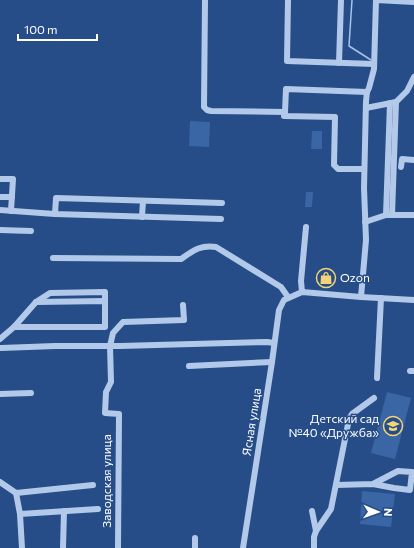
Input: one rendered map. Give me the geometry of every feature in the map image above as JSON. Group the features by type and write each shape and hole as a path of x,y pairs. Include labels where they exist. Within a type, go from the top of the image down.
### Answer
{"street":[{"path":"205,0 204,107 211,111 285,112"},
{"path":"288,0 287,62 374,64"},
{"path":"339,63 341,0"},
{"path":"361,297 366,240 364,169 366,108 367,92 374,69 376,0 414,2"},
{"path":"366,108 393,103 407,91 414,77"},
{"path":"364,169 338,169 334,164 335,117 284,116 286,89 367,92"},
{"path":"407,91 414,94"},
{"path":"389,215 393,103"},
{"path":"401,167 402,159 414,160"},
{"path":"0,179 13,179 11,211"},
{"path":"0,196 12,197"},
{"path":"55,214 56,198 222,203"},
{"path":"142,217 143,200"},
{"path":"0,210 55,214 221,219"},
{"path":"365,222 389,215 414,215"},
{"path":"302,292 306,226"},
{"path":"0,230 31,231"},
{"path":"54,258 181,259 194,250 207,246 216,247 281,287 286,299 302,292 414,300"},
{"path":"0,339 14,327 36,302 50,293 105,292 105,327 14,327"},
{"path":"378,378 381,298"},
{"name":"Ясная улица","path":"243,548 272,362 278,310 286,299"},
{"path":"110,346 113,333 123,322 184,320 183,305"},
{"path":"0,348 274,343"},
{"name":"Заводская улица","path":"110,346 111,382 106,392 105,413 119,414 118,548"},
{"path":"189,366 272,362"},
{"path":"0,394 31,393"},
{"path":"314,548 314,537 316,531 331,509 349,418 352,414 374,398"},
{"path":"336,485 374,484 410,490 412,472 398,471 374,484"},
{"path":"0,481 16,493 20,514 22,548"},
{"path":"16,493 93,485"},
{"path":"20,514 98,509"},
{"path":"63,548 64,511"},
{"path":"312,511 316,531"},
{"path":"195,538 195,548"}],"shaded area":[{"path":"190,121 210,122 209,147 189,146"},
{"path":"312,131 322,131 322,149 311,149"},
{"path":"306,192 313,192 312,207 305,207"},
{"path":"387,392 411,398 395,459 371,453"},
{"path":"362,491 395,494 391,527 360,524"}],"waterway":[{"path":"352,0 349,46 371,60"}],"place":[{"name":"Ozon","path":"326,278"},
{"name":"Детский сад №40 «Дружба»","path":"393,426"}]}
